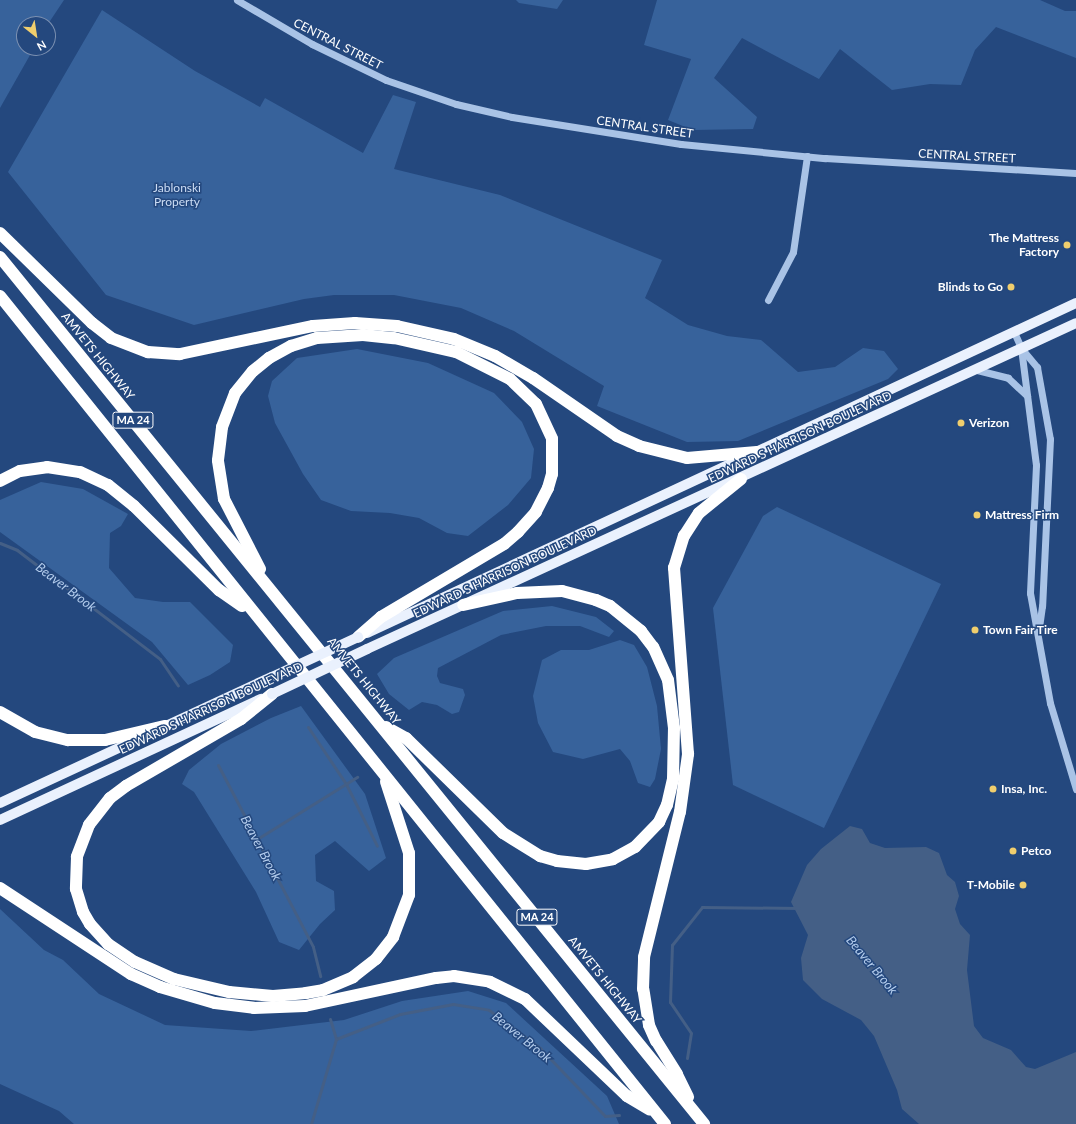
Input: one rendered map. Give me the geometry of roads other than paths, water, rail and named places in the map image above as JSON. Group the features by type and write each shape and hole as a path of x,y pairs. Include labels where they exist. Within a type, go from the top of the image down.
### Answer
{"highway":[{"path":"0,234 92,323 111,338 148,352 180,354 313,326 355,323 397,326 454,339 495,356 533,378 617,436 639,446 687,458 757,452"},
{"name":"AMVETS HIGHWAY","path":"0,257 380,723 704,1124"},
{"name":"MA 24","path":"0,296 385,777 662,1119"},
{"path":"266,584 250,546 232,518 224,499 218,460 225,415 235,393 253,371 278,352 305,341 331,336 363,335 422,342 456,352 499,372 528,394 549,428 554,460 548,488 542,501 527,523 504,544 381,617 358,637"},
{"path":"0,480 20,471 47,467 80,472 108,485 134,506 219,590 254,614"},
{"path":"693,1111 678,1074 656,1041 649,1025 643,973 646,945 680,812 688,754 687,727 674,592 675,562 684,536 699,513 741,479"},
{"path":"380,723 406,738 503,833 540,856 557,862 586,864 613,859 635,847 659,822 667,805 673,779 674,728 668,680 653,647 641,631 610,606 590,598 562,591 517,593 463,605"},
{"path":"272,694 240,719 126,786 110,798 89,825 77,857 76,889 86,918 108,944 135,962 174,979 229,992 273,996 301,994 322,990 353,977 376,959 393,937 409,895 409,853 385,777"},
{"path":"0,712 35,732 68,740 105,740 165,726"},
{"path":"0,888 131,974 167,990 215,1003 254,1008 305,1006 436,978 454,976 490,982 525,999 627,1096 662,1119"}],"main road":[{"name":"EDWARD S HARRISON BOULEVARD","path":"0,803 1076,303"},
{"name":"EDWARD S HARRISON BOULEVARD","path":"0,820 367,649 741,479 1076,323"}],"street":[{"name":"CENTRAL STREET","path":"237,0 312,44 359,68 408,88 456,104 534,121 652,140 807,156 1076,173"},
{"path":"768,300 793,252 807,156"},
{"path":"1014,332 1021,348 1037,367 1050,439 1042,606 1038,630"},
{"path":"1021,348 1036,465 1030,593 1038,630 1040,655 1050,703 1076,789"},
{"path":"977,370 1008,378 1027,396"}],"water":[{"path":"850,826 862,829 870,843 885,848 926,847 939,853 947,875 955,882 959,896 955,909 960,924 970,935 967,970 974,1026 983,1038 1011,1050 1026,1067 1035,1069 1076,1052 1076,1124 919,1124 902,1109 897,1090 874,1036 861,1020 822,999 803,980 801,958 808,935 791,902 807,865 821,849"}],"waterway":[{"name":"Beaver Brook","path":"0,543 17,550 160,659 178,686"},
{"path":"308,727 346,784 377,846"},
{"name":"Beaver Brook","path":"218,765 313,947 320,976"},
{"path":"257,839 357,777"},
{"name":"Beaver Brook","path":"687,1058 691,1033 670,1002 672,945 702,907 799,908"},
{"name":"Beaver Brook","path":"336,1039 400,1014 453,1004 489,1010 540,1048 605,1116 619,1115"},
{"name":"Beaver Brook","path":"330,1019 336,1039"},
{"path":"311,1124 336,1039"}],"place":[{"name":"The Mattress Factory","path":"1067,245"},
{"name":"Blinds to Go","path":"1011,287"},
{"name":"Verizon","path":"961,423"},
{"name":"Mattress Firm","path":"977,515"},
{"name":"Town Fair Tire","path":"975,630"},
{"name":"Insa, Inc.","path":"993,789"},
{"name":"Petco","path":"1013,851"},
{"name":"T-Mobile","path":"1023,885"}],"park label":[{"name":"Jablonski Property","path":"177,195"}]}
